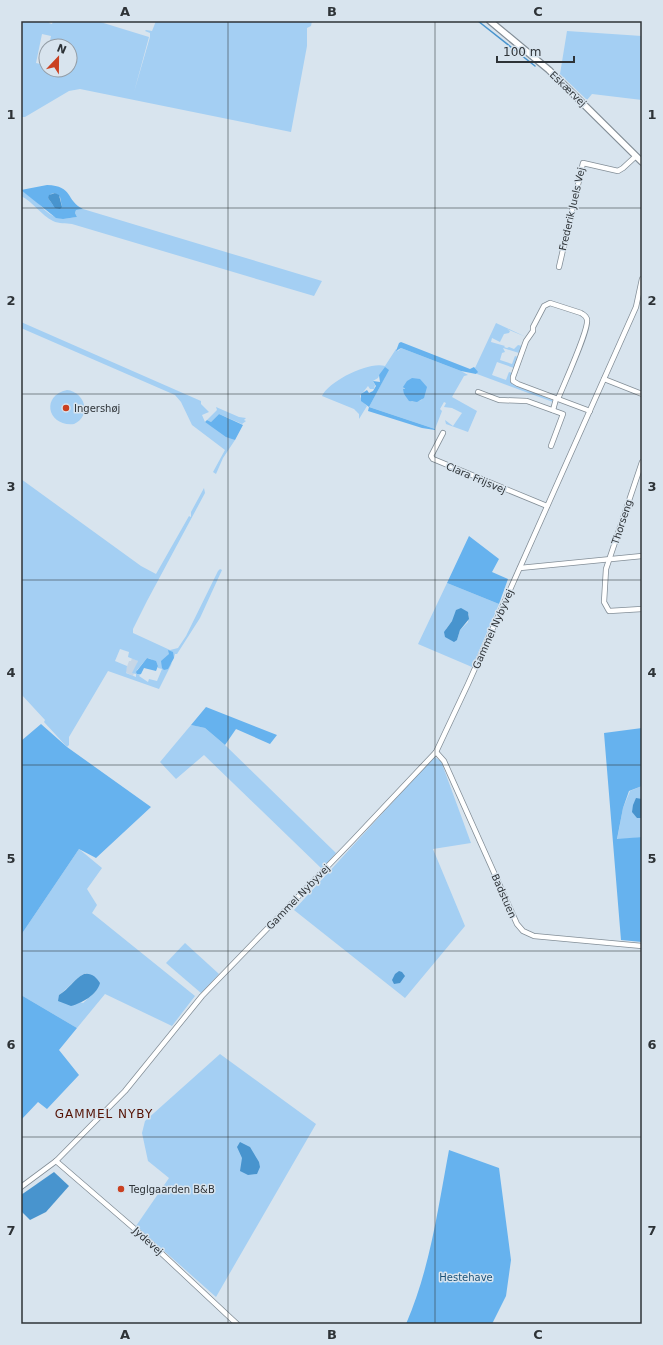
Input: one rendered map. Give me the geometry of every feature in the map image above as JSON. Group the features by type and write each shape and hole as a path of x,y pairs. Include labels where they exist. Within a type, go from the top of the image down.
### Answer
{"street":[{"name":"Eskærvej","path":"490,21 543,65 642,162"},
{"name":"Frederik Juels Vej","path":"559,267 583,163 618,171 636,156"},
{"name":"Gammel Nybyvej","path":"21,1187 56,1161 125,1091 202,996 363,830 436,752 636,307 642,280"},
{"path":"553,410 557,399 577,353 587,321 585,315 581,313 550,303 544,306 533,327 533,331 526,341 513,380 518,384 557,399 590,411"},
{"path":"604,379 642,394"},
{"path":"478,392 499,400 527,401 563,414 550,446"},
{"name":"Clara Frijsvej","path":"443,434 431,456 433,459 547,506"},
{"name":"Thorseng","path":"642,462 606,569 605,608 614,612 642,609"},
{"path":"520,568 642,556"},
{"name":"Badstuen","path":"436,752 444,761 517,924 523,932 534,936 642,946"},
{"name":"Jydevej","path":"56,1161 144,1236 237,1324"}],"shaded area":[{"path":"21,21 50,21 49,23 52,24 53,21 97,21 149,37 134,92 150,37 150,33 145,31 152,31 156,21 312,21 311,26 307,28 307,46 291,132 80,89 69,91 25,117 21,117"},
{"path":"567,31 642,36 642,100 592,94 587,100 560,74"},
{"path":"21,190 29,195 51,215 58,218 77,217 75,213 76,210 83,209 322,281 314,296 72,224 55,222 21,196"},
{"path":"55,193 59,195 62,207 60,209 55,208 48,198 49,195"},
{"path":"21,322 201,401 201,404 209,412 202,415 205,422 235,440 223,458 216,474 213,472 225,450 192,425 181,402 175,395 21,328"},
{"path":"496,323 526,337 507,329 510,331 509,333 504,334 500,342 492,338 491,342 507,348 509,347 514,349 518,345 522,346 519,353 503,348 505,352 502,353 500,360 512,364 515,356 518,357 514,368 497,362 492,375 506,380 509,372 512,373 510,379 513,384 552,400 553,402 477,374 475,368"},
{"path":"401,348 468,375 464,376 452,397 477,411 468,432 446,424 445,420 453,426 462,413 452,408 444,407 446,403 444,402 440,409 442,411 435,429 369,407 385,377 380,374 378,378 373,381 375,385 374,389 370,389 368,386 360,396 362,401 367,406 359,419 359,414 354,409 322,396 333,384 360,369 369,366 385,366 396,349 398,351","holes":["409,380 422,400 412,402 404,394 404,386"]},
{"path":"67,390 78,395 84,405 83,416 74,424 65,424 58,421 53,416 51,410 50,404 53,398 58,393"},
{"path":"216,407 239,417 246,418 244,420 246,421 242,424 219,414 211,422 207,420 217,410"},
{"path":"21,479 141,566 156,574 189,516 191,517 191,512 204,488 205,493 133,629 133,633 170,650 178,648 186,636 218,571 220,569 222,570 200,618 177,654 175,654 174,658 168,651 170,654 164,670 172,663 159,689 108,671 69,737 69,745 67,747 21,694","holes":["120,649 129,652 128,657 138,661 132,673 136,674 136,677 126,673 127,666 115,661","147,658 151,659 158,665 158,668 162,669 157,681 149,679 148,682 139,676 141,674 137,670"]},
{"path":"447,583 499,604 472,667 418,644","holes":["469,614 468,622 460,630 457,640 446,629 452,621"]},
{"path":"461,608 468,612 469,619 460,630 457,640 454,642 445,637 444,632 452,621 456,610"},
{"path":"132,658 138,661 133,676 125,672 129,661 131,661"},
{"path":"191,725 205,728 225,745 336,853 322,869 204,755 176,779 160,762"},
{"path":"434,757 441,761 471,843 433,849 465,926 405,998 294,910"},
{"path":"642,786 642,837 617,840 623,808 630,791"},
{"path":"636,798 642,799 641,818 637,818 632,812"},
{"path":"79,849 102,868 87,889 97,905 92,913 195,996 172,1026 105,994 77,1028 21,995 21,935","holes":["86,973 96,991 83,1003 59,995"]},
{"path":"185,943 219,974 201,993 166,963"},
{"path":"399,971 405,976 400,983 394,984 392,980 395,974"},
{"path":"84,974 94,976 100,983 96,991 84,1001 71,1006 58,1001 59,995"},
{"path":"220,1054 316,1124 216,1297 136,1226 169,1178 148,1161 142,1133 145,1121"},
{"path":"240,1142 250,1147 259,1162 260,1167 257,1174 248,1175 240,1171 242,1158 237,1147"},
{"path":"54,1172 69,1186 46,1212 30,1220 21,1211 21,1195"}],"green space":[{"path":"47,185 56,186 66,191 74,202 83,209 76,210 75,213 77,217 63,219 56,218 21,190","holes":["55,193 60,197 62,207 53,205 48,198 51,194"]},
{"path":"401,342 470,369 474,367 478,372 476,374 461,371 401,348 396,351 399,343"},
{"path":"385,367 389,370 369,407 361,401 361,394 367,390 369,393 373,391 376,386 373,381 380,382 379,375"},
{"path":"412,378 420,379 427,387 424,398 417,402 409,401 404,394 403,389 405,389 403,387 407,381"},
{"path":"369,407 435,430 422,428 368,411"},
{"path":"219,414 243,425 235,440 226,437 205,422 207,420 211,422"},
{"path":"469,536 499,559 492,572 508,579 499,604 447,583"},
{"path":"168,650 173,652 174,658 168,669 164,670 162,668 161,661 169,654"},
{"path":"147,658 156,661 158,666 156,671 144,668 141,674 137,674 136,672"},
{"path":"206,707 277,735 270,744 236,729 225,745 205,728 191,725"},
{"path":"41,724 67,747 151,807 96,858 79,849 21,935 21,741"},
{"path":"642,728 642,786 629,791 623,808 617,839 642,837 642,942 621,940 604,733"},
{"path":"21,995 77,1028 59,1050 79,1075 47,1109 38,1102 21,1120"},
{"name":"Hestehave","path":"449,1150 499,1168 511,1260 506,1296 492,1324 406,1324 427,1260"}],"waterway":[{"path":"478,21 535,66"}],"place":[{"name":"Ingershøj","path":"66,408"},
{"name":"Teglgaarden B&B","path":"121,1189"}],"district":[{"name":"GAMMEL NYBY","path":"104,1114"}]}
